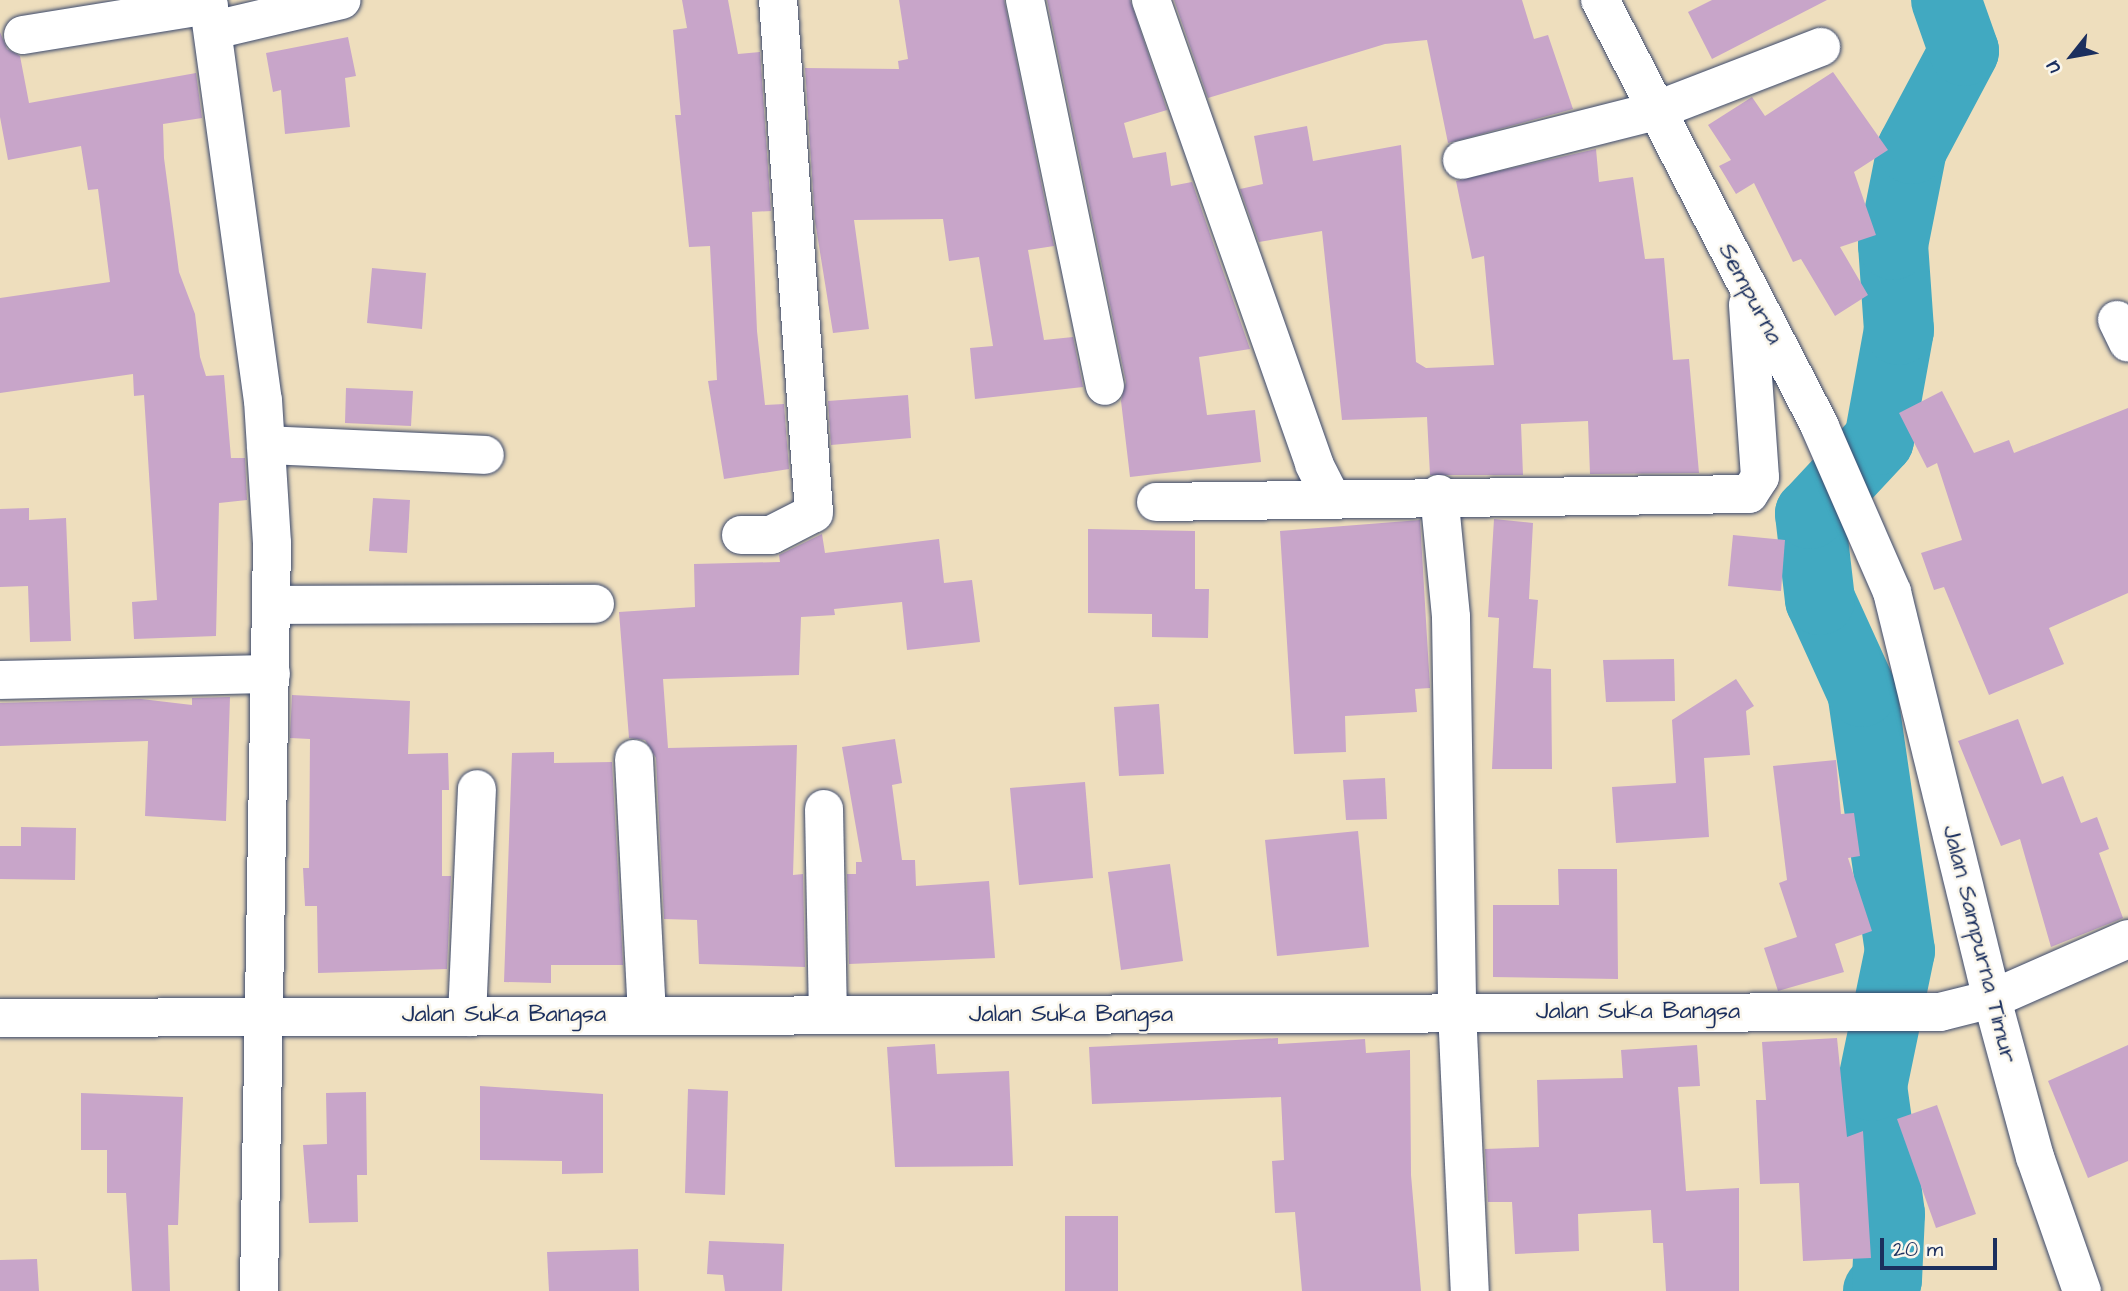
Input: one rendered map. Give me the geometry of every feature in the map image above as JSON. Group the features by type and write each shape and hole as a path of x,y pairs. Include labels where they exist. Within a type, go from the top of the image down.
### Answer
{"street":[{"path":"23,35 210,12 342,0"},
{"path":"741,535 771,535 814,513 778,0"},
{"path":"1025,0 1105,386"},
{"path":"1151,0 1316,471 1331,496"},
{"name":"Sempurna","path":"1600,0 1820,427 1892,592"},
{"path":"210,12 266,445 272,605 262,1015 259,1291"},
{"path":"1462,160 1656,111 1821,47"},
{"path":"1156,502 1439,494 1749,494 1760,477 1747,288"},
{"path":"266,445 485,455"},
{"path":"1439,494 1451,617 1457,1010 1470,1291"},
{"name":"Jalan Sampurna Timur","path":"1892,592 1992,999 2035,1157 2082,1291"},
{"path":"272,605 596,604"},
{"path":"0,680 271,674"},
{"path":"634,759 647,1015"},
{"path":"467,1017 477,789"},
{"path":"824,809 828,1014"},
{"name":"Jalan Suka Bangsa","path":"0,1018 1457,1010 1940,1012 1992,999 2128,939"}],"building":[{"path":"682,0 728,0 738,54 760,52 771,211 752,212 757,331 765,405 784,404 789,469 724,479 708,381 717,380 710,246 689,247 675,115 681,115 673,30 687,28"},
{"path":"899,0 1004,0 1054,246 1028,250 1044,340 1073,337 1083,387 975,399 970,348 993,346 979,257 949,261 943,219 854,220 869,329 833,333 815,221 805,68 899,69 898,61 908,59"},
{"path":"1047,0 1130,0 1167,110 1124,123 1133,158 1166,152 1171,186 1192,182 1250,349 1199,357 1207,415 1255,410 1261,462 1130,477 1121,401 1126,382"},
{"path":"1174,0 1522,0 1534,39 1548,35 1573,109 1448,143 1427,40 1385,44 1208,98"},
{"path":"1712,0 1827,0 1712,59 1688,12"},
{"path":"0,32 7,49 20,56 29,103 196,73 202,118 163,124 164,158 179,272 195,314 200,357 206,376 224,375 231,458 245,458 247,500 219,503 216,636 134,639 132,602 157,600 144,395 134,396 133,374 0,393 0,298 110,282 98,189 88,190 81,146 8,160 0,117"},
{"path":"348,37 356,76 345,78 350,127 285,134 281,90 273,92 266,53"},
{"path":"1833,72 1888,150 1854,172 1876,235 1840,247 1868,295 1835,316 1801,259 1793,262 1754,183 1736,194 1719,166 1731,160 1708,125 1752,97 1765,116"},
{"path":"1307,126 1313,161 1401,145 1416,362 1426,368 1494,365 1484,256 1472,259 1456,181 1596,149 1599,182 1633,177 1645,259 1664,258 1673,360 1689,359 1699,473 1590,474 1588,421 1521,424 1523,475 1430,475 1427,417 1342,420 1322,231 1259,242 1240,189 1263,184 1254,136"},
{"path":"372,268 426,273 422,329 367,323"},
{"path":"346,388 413,391 411,426 345,423"},
{"path":"1942,391 1974,453 2009,440 2014,453 2128,408 2128,593 2049,628 2064,664 1989,695 1944,587 1934,590 1921,553 1962,540 1937,463 1927,468 1899,413"},
{"path":"908,395 911,438 831,445 828,401"},
{"path":"373,498 410,500 407,553 369,551"},
{"path":"29,508 29,520 66,518 71,641 30,642 28,586 0,587 0,509"},
{"path":"1494,519 1533,523 1529,599 1538,600 1533,668 1551,669 1552,769 1492,769 1499,618 1488,617"},
{"path":"1420,520 1430,688 1415,689 1417,712 1345,716 1346,752 1294,754 1280,531"},
{"path":"1088,529 1195,531 1195,589 1209,589 1208,638 1152,637 1152,614 1088,613"},
{"path":"822,534 825,553 939,539 944,583 972,580 980,642 907,650 902,602 834,609 835,615 801,617 799,675 663,679 668,748 797,745 793,875 803,874 805,967 699,964 697,920 664,919 656,758 645,740 629,738 619,612 695,607 694,564 780,562 779,555"},
{"path":"1733,535 1785,540 1781,591 1728,586"},
{"path":"1674,659 1675,701 1606,702 1603,660"},
{"path":"1736,679 1754,706 1746,711 1750,755 1704,758 1709,837 1616,843 1612,787 1676,783 1672,720"},
{"path":"292,695 410,701 408,754 448,753 449,790 442,790 442,876 451,876 447,969 318,973 317,906 305,906 303,868 309,868 310,739 290,738"},
{"path":"230,697 226,821 145,816 148,741 0,746 0,703 141,699 192,705 192,698"},
{"path":"1159,704 1164,774 1119,776 1114,707"},
{"path":"2018,719 2042,784 2063,776 2081,823 2097,817 2109,849 2099,853 2123,918 2051,947 2020,839 2001,846 1958,741"},
{"path":"895,739 902,783 892,785 902,860 915,860 916,886 989,881 995,958 849,964 847,874 856,874 856,862 862,862 842,747"},
{"path":"554,752 554,763 612,762 623,965 551,965 551,983 504,982 512,753"},
{"path":"1836,760 1841,814 1854,813 1860,856 1848,858 1872,931 1835,944 1844,972 1778,991 1764,948 1797,937 1779,883 1787,880 1773,766"},
{"path":"1385,778 1387,819 1346,820 1343,780"},
{"path":"1085,782 1093,878 1019,885 1010,788"},
{"path":"21,827 76,828 75,880 0,879 0,846 21,846"},
{"path":"1358,831 1369,947 1277,956 1265,840"},
{"path":"1170,864 1183,961 1121,970 1108,872"},
{"path":"1558,869 1617,869 1618,979 1493,977 1493,905 1559,905"},
{"path":"1278,1038 1278,1044 1365,1039 1366,1053 1410,1050 1411,1175 1421,1291 1302,1291 1295,1212 1275,1213 1272,1161 1284,1160 1281,1097 1092,1104 1089,1047"},
{"path":"1837,1038 1847,1137 1863,1131 1871,1258 1803,1261 1799,1183 1760,1184 1756,1100 1766,1100 1762,1042"},
{"path":"935,1044 937,1074 1009,1071 1013,1166 895,1167 887,1047"},
{"path":"1697,1045 1700,1086 1678,1087 1686,1191 1739,1188 1739,1291 1666,1291 1663,1243 1653,1243 1651,1210 1578,1214 1579,1251 1515,1254 1512,1202 1488,1202 1485,1149 1539,1147 1537,1080 1623,1078 1621,1050"},
{"path":"2128,1045 2128,1161 2088,1178 2048,1081"},
{"path":"480,1086 603,1094 603,1173 562,1174 562,1161 480,1160"},
{"path":"688,1089 728,1091 725,1195 685,1193"},
{"path":"366,1092 367,1175 357,1175 358,1222 309,1223 303,1145 327,1144 326,1093"},
{"path":"81,1093 183,1097 178,1225 168,1225 170,1291 132,1291 126,1193 107,1193 107,1150 81,1150"},
{"path":"1937,1105 1976,1214 1936,1228 1897,1119"},
{"path":"1065,1216 1118,1216 1118,1291 1065,1291"},
{"path":"709,1241 784,1244 782,1291 725,1291 723,1275 707,1274"},
{"path":"638,1249 639,1291 549,1291 547,1252"},
{"path":"37,1259 39,1291 0,1291 0,1260"}],"waterway":[{"path":"1878,1291 1887,1280 1890,1214 1872,1086 1900,951 1862,692 1820,600 1810,514 1879,440 1899,330 1893,245 1912,149 1964,51 1946,0"}]}
